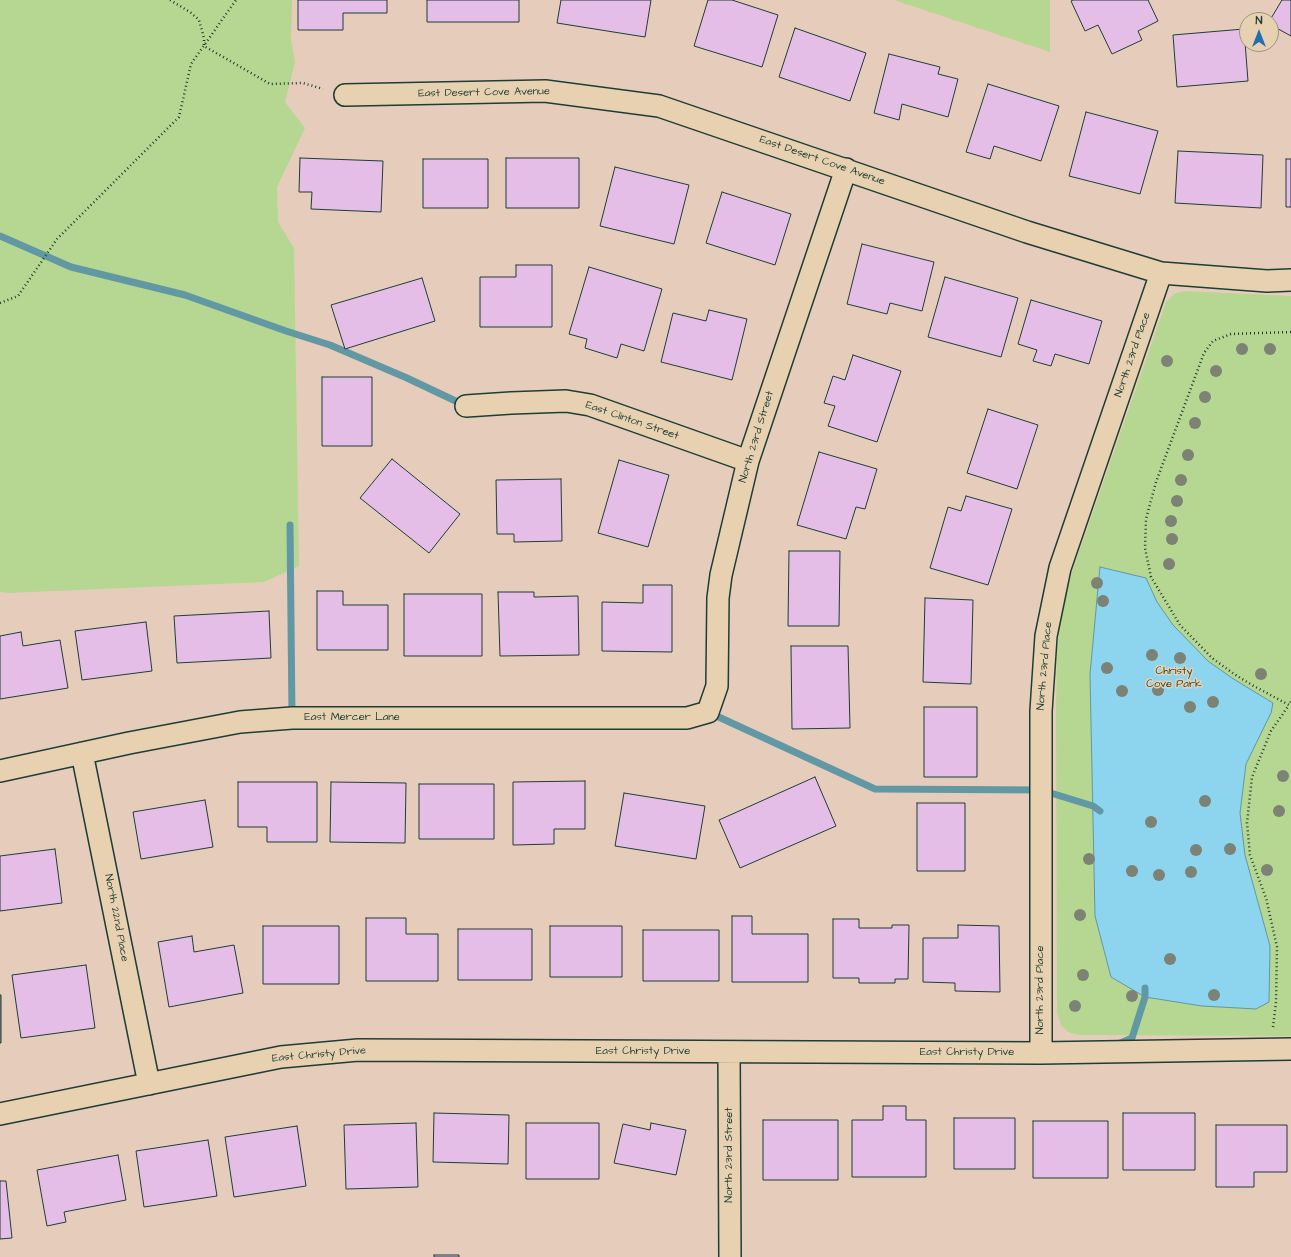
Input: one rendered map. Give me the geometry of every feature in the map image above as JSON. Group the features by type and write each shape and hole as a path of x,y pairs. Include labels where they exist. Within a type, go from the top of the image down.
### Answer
{"street":[{"name":"East Desert Cove Avenue","path":"344,95 546,91 659,106 1027,232 1161,273 1267,281 1291,280"},
{"name":"North 23rd Street","path":"708,712 717,686 718,598 721,575 748,461 846,169"},
{"name":"North 23rd Place","path":"1041,1053 1041,711 1046,636 1060,568 1161,273"},
{"name":"East Clinton Street","path":"466,406 511,402 566,401 590,405 748,461"},
{"name":"East Mercer Lane","path":"0,771 82,753 240,722 292,718 687,718 708,712"},
{"name":"North 22nd Place","path":"82,753 149,1084"},
{"name":"East Christy Drive","path":"0,1114 281,1057 358,1050 1041,1053 1291,1049"},
{"name":"North 23rd Street","path":"729,1052 730,1257"}],"path":[{"path":"170,0 190,12 199,20 204,38 204,46"},
{"path":"0,303 18,296 57,240 179,116 191,64 236,0"},
{"path":"204,46 270,84 303,82"},
{"path":"1289,705 1252,685 1212,658 1180,625 1152,577 1145,548 1146,519 1156,482 1204,353 1212,341 1231,334 1291,332"},
{"path":"1274,1032 1277,947 1266,898 1250,854 1247,823 1252,778 1271,731 1291,701"}],"green space":[{"path":"0,0 292,0 291,40 295,62 285,102 305,128 277,187 278,222 294,248 299,566 264,582 9,593 0,592"},
{"path":"894,0 1050,0 1050,52"},
{"name":"Christy Cove Park","path":"1184,291 1291,296 1291,1036 1079,1035 1068,1032 1061,1025 1057,1013 1056,709 1057,647 1063,607 1072,572 1166,302 1174,294"}],"water":[{"path":"1100,567 1146,578 1157,602 1173,625 1208,661 1232,678 1273,703 1271,713 1246,764 1240,813 1245,855 1270,946 1269,1002 1256,1009 1202,1006 1145,997 1111,977 1095,916 1090,674"}],"building":[{"path":"298,0 387,0 387,13 343,13 343,30 298,30"},
{"path":"427,0 519,0 519,22 427,22"},
{"path":"561,0 651,0 645,37 557,23"},
{"path":"708,0 732,0 778,15 762,67 694,46"},
{"path":"1148,0 1158,21 1138,31 1142,40 1112,54 1098,25 1085,31 1071,1"},
{"path":"1282,0 1291,0 1291,36 1279,29 1279,12 1275,12"},
{"path":"795,28 866,53 850,101 779,77"},
{"path":"1239,29 1239,52 1246,52 1248,81 1177,87 1173,35"},
{"path":"889,54 940,67 938,74 958,79 948,117 902,104 899,120 874,113"},
{"path":"988,84 1059,106 1041,161 994,146 990,159 966,152"},
{"path":"1086,112 1158,131 1140,194 1069,176"},
{"path":"1178,151 1263,155 1261,208 1175,203"},
{"path":"300,158 383,161 381,212 311,209 312,192 299,192"},
{"path":"506,158 579,158 579,208 506,208"},
{"path":"423,159 488,159 488,208 423,208"},
{"path":"1286,159 1291,159 1291,207 1286,207"},
{"path":"615,167 689,185 674,244 600,226"},
{"path":"722,192 791,214 775,265 706,243"},
{"path":"862,244 934,262 922,311 890,303 887,314 847,304"},
{"path":"516,265 552,265 552,327 480,327 480,277 516,277"},
{"path":"589,267 662,289 644,351 621,344 617,358 585,348 587,339 569,334"},
{"path":"945,277 1018,298 1001,357 928,337"},
{"path":"422,278 435,321 345,349 331,305"},
{"path":"1031,300 1102,321 1089,364 1055,354 1051,366 1033,361 1037,350 1018,344"},
{"path":"709,310 747,319 732,380 661,362 673,313 706,321"},
{"path":"853,355 901,371 877,442 828,426 835,406 824,403 833,376 845,380"},
{"path":"322,377 372,377 372,446 322,446"},
{"path":"988,409 1038,425 1017,489 967,473"},
{"path":"819,452 877,469 865,509 856,507 846,539 797,525"},
{"path":"392,459 460,514 429,553 360,498"},
{"path":"619,460 669,475 648,547 598,533"},
{"path":"561,479 562,541 514,542 514,534 497,534 496,480"},
{"path":"966,496 1012,509 988,585 930,568 948,507 961,511"},
{"path":"789,551 840,551 839,626 788,626"},
{"path":"643,585 672,585 672,652 602,651 602,602 643,603"},
{"path":"317,591 343,591 343,605 388,605 388,650 317,650"},
{"path":"498,592 534,592 534,597 578,596 579,655 500,656"},
{"path":"404,594 482,594 482,656 404,656"},
{"path":"925,598 973,600 971,684 923,682"},
{"path":"269,611 271,658 177,663 174,616"},
{"path":"146,622 152,671 82,680 75,631"},
{"path":"21,632 23,646 60,640 68,688 0,699 0,636"},
{"path":"791,646 848,646 850,728 792,729"},
{"path":"924,707 977,707 977,777 924,777"},
{"path":"815,777 836,826 740,868 719,820"},
{"path":"585,781 585,829 554,829 554,844 513,845 513,782"},
{"path":"238,782 317,782 317,842 267,842 267,827 238,827"},
{"path":"331,782 406,783 405,843 330,842"},
{"path":"419,784 494,784 494,839 419,839"},
{"path":"624,793 705,806 696,859 615,846"},
{"path":"205,800 213,847 141,859 133,812"},
{"path":"917,803 965,803 965,871 917,871"},
{"path":"55,849 62,903 0,911 0,856"},
{"path":"732,916 752,916 752,934 808,934 808,982 732,982"},
{"path":"366,918 406,918 406,934 438,934 438,981 366,981"},
{"path":"833,919 859,919 859,928 892,928 892,925 909,925 908,979 895,979 895,983 859,983 859,978 833,978"},
{"path":"958,925 999,926 1000,992 955,991 955,983 923,982 923,938 958,938"},
{"path":"263,926 339,926 339,984 263,984"},
{"path":"550,926 622,926 622,977 550,977"},
{"path":"458,929 532,929 532,980 458,980"},
{"path":"643,930 719,930 719,981 643,981"},
{"path":"192,936 194,952 234,945 243,993 169,1007 158,942"},
{"path":"86,965 95,1028 21,1038 12,975"},
{"path":"1,995 1,1043 0,1043"},
{"path":"883,1106 906,1106 906,1120 926,1120 926,1177 852,1177 852,1120 883,1120"},
{"path":"434,1113 509,1115 508,1164 433,1162"},
{"path":"1123,1113 1195,1113 1195,1170 1123,1170"},
{"path":"954,1118 1015,1118 1015,1169 954,1169"},
{"path":"763,1120 838,1120 838,1180 763,1180"},
{"path":"1033,1121 1108,1121 1108,1178 1033,1178"},
{"path":"416,1123 418,1187 346,1189 344,1125"},
{"path":"526,1123 599,1123 599,1179 526,1179"},
{"path":"651,1123 686,1130 676,1175 614,1163 623,1124 650,1130"},
{"path":"1216,1125 1287,1125 1287,1172 1254,1172 1254,1187 1216,1187"},
{"path":"297,1126 306,1186 234,1197 225,1137"},
{"path":"208,1140 217,1196 144,1207 136,1151"},
{"path":"118,1155 126,1200 64,1212 66,1222 47,1226 37,1170"},
{"path":"0,1181 6,1181 12,1238 0,1239"},
{"path":"434,1255 459,1255 459,1257 434,1257"}],"waterway":[{"path":"0,236 71,267 185,295 330,345 407,378 464,405"},
{"path":"290,525 292,717"},
{"path":"710,713 875,789 1041,790 1093,806 1100,811"},
{"path":"1116,1045 1132,1038 1145,997 1145,988"}]}
